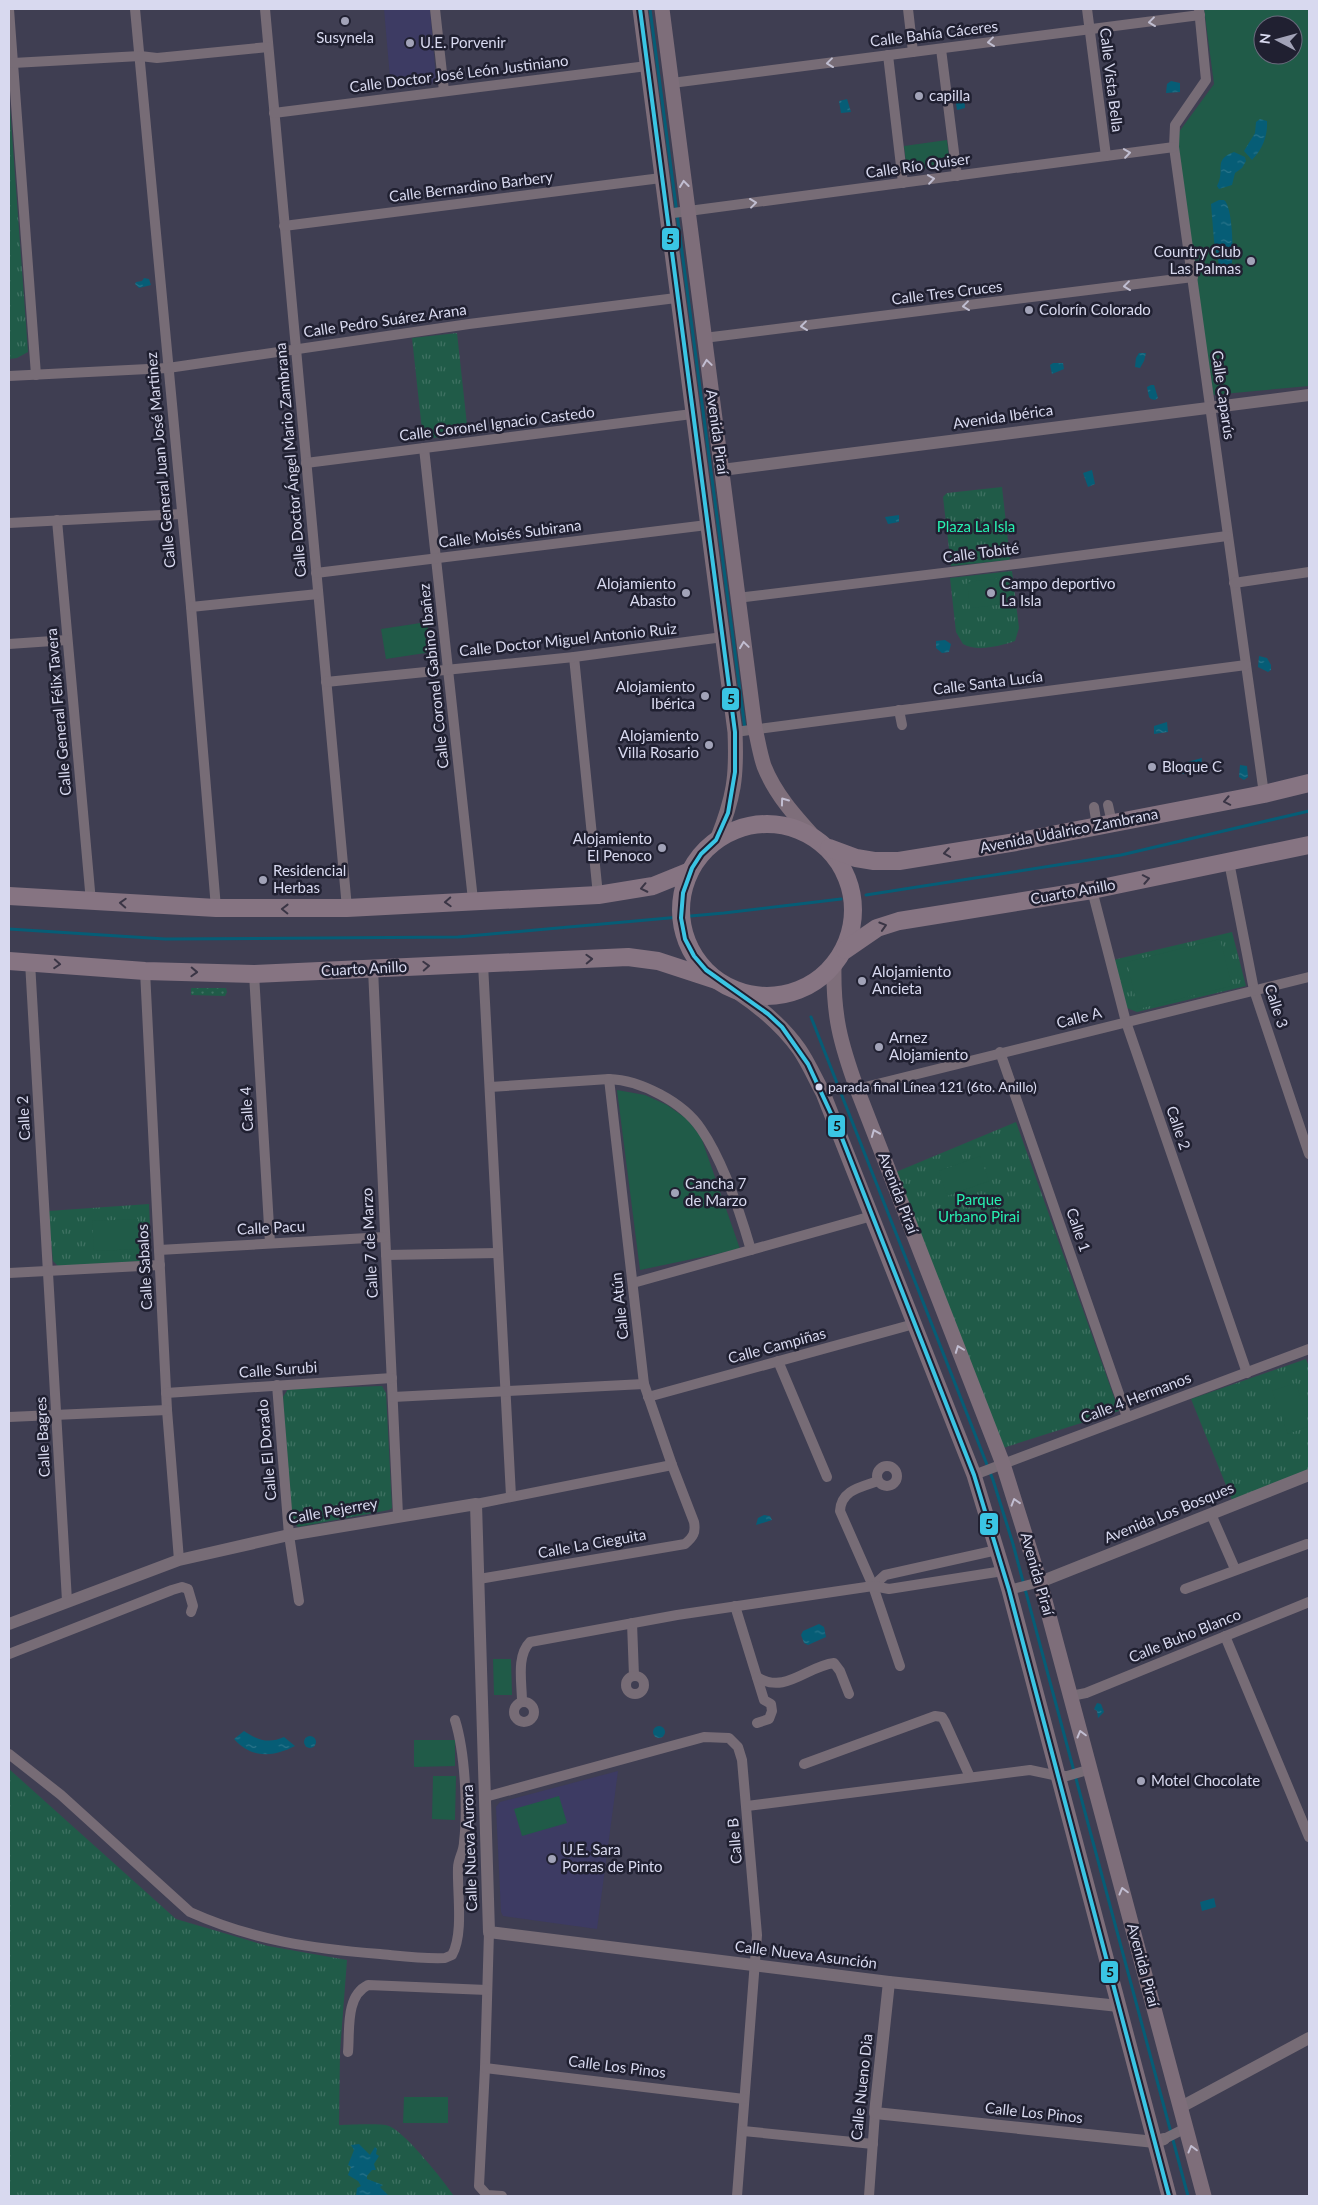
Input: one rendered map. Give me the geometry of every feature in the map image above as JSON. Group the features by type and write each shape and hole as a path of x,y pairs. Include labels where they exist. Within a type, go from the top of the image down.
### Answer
{"highway":[{"name":"Avenida Udalrico Zambrana","path":"822,843 856,858 874,861 899,861 1105,825 1264,794 1309,783"},
{"path":"756,824 776,824 797,828 822,843 838,860 847,877 852,896 853,916 850,935 838,959 821,978 806,988 772,997 754,996 736,991 716,980 703,968 693,954 686,938 681,918 682,894 690,871 702,854 717,840 735,829 756,824"},
{"name":"Cuarto Anillo","path":"838,959 876,928 899,921 1092,890 1309,845"},
{"path":"9,896 216,908 346,908 598,895 653,886 690,871"},
{"name":"Cuarto Anillo","path":"9,961 145,971 254,974 628,957 658,961 716,980"}],"main road":[{"path":"642,16 662,14"},
{"name":"Avenida Piraí","path":"662,14 753,728 764,765 776,791 794,815 822,843"},
{"name":"Avenida Piraí","path":"642,16 676,298 702,474 736,731 736,768 733,794 717,840"},
{"name":"Avenida Piraí","path":"838,959 836,1017 840,1043 1000,1465 1071,1696 1087,1770 1181,2107 1183,2130 1204,2196"},
{"path":"736,991 760,1007 781,1027 800,1050 823,1093 914,1324 977,1474 1003,1571 1012,1589 1062,1776 1120,2006 1159,2141 1169,2196"}],"street":[{"path":"10,9 36,376"},
{"name":"Calle General Juan José Martinez","path":"135,9 191,607 216,908"},
{"name":"Calle Doctor Ángel Mario Zambrana","path":"265,9 346,908"},
{"path":"436,9 444,91"},
{"path":"908,9 914,52"},
{"name":"Calle Vista Bella","path":"1087,9 1106,156"},
{"name":"Calle Bahía Cáceres","path":"672,83 1090,30 1200,12"},
{"name":"Calle Caparús","path":"1200,12 1206,80 1176,125 1174,147 1264,794"},
{"path":"13,63 140,56 157,58 268,47"},
{"path":"941,49 958,176"},
{"path":"888,56 903,183"},
{"name":"Calle Doctor José León Justiniano","path":"274,113 647,66"},
{"name":"Calle Río Quiser","path":"667,214 1174,147"},
{"name":"Calle Bernardino Barbery","path":"284,226 661,178"},
{"name":"Calle Tres Cruces","path":"704,338 1193,277"},
{"name":"Calle Pedro Suárez Arana","path":"9,376 168,368 469,324 676,298"},
{"name":"Avenida Ibérica","path":"702,474 1209,406 1309,395"},
{"name":"Calle Coronel Ignacio Castedo","path":"306,463 692,414"},
{"name":"Calle Coronel Gabino Ibañez","path":"424,448 473,900"},
{"path":"9,523 181,514"},
{"name":"Calle General Félix Tavera","path":"57,520 91,902"},
{"name":"Calle Moisés Subirana","path":"316,573 708,524"},
{"name":"Calle Tobité","path":"737,598 1227,536"},
{"path":"1234,583 1309,572"},
{"path":"191,607 318,594"},
{"name":"Calle Doctor Miguel Antonio Ruiz","path":"326,682 574,657 723,637"},
{"path":"9,644 67,640"},
{"path":"574,657 598,895"},
{"name":"Calle Santa Lucía","path":"736,731 1246,665"},
{"path":"899,710 902,725"},
{"path":"1105,825 1108,805"},
{"path":"1094,807 1105,825"},
{"name":"Calle 3","path":"1229,862 1254,990 1309,1154"},
{"name":"Calle 2","path":"1092,890 1126,1022 1246,1373"},
{"name":"Calle 2","path":"30,962 48,1271"},
{"path":"483,964 511,1496"},
{"name":"Calle 7 de Marzo","path":"373,969 398,1515"},
{"name":"Calle Sabalos","path":"145,971 166,1393 179,1560"},
{"name":"Calle 4","path":"254,974 270,1243"},
{"name":"Calle A","path":"857,1089 1000,1052 1309,977"},
{"name":"Calle 1","path":"1000,1052 1127,1417"},
{"name":"Calle Atún","path":"608,1079 644,1384 672,1466 694,1522"},
{"path":"490,1087 622,1079 650,1089 682,1109 700,1128 718,1158 744,1227 750,1250"},
{"path":"633,1283 872,1216"},
{"name":"Calle Pacu","path":"159,1250 385,1237"},
{"path":"386,1255 498,1254"},
{"path":"9,1273 160,1265"},
{"name":"Calle Bagres","path":"48,1271 67,1601"},
{"name":"Calle Campiñas","path":"648,1397 914,1324"},
{"name":"Calle 4 Hermanos","path":"977,1474 1309,1349"},
{"path":"778,1361 827,1477"},
{"name":"Calle Surubi","path":"166,1393 392,1378"},
{"path":"393,1397 644,1384"},
{"name":"Calle El Dorado","path":"277,1385 289,1535 298,1601"},
{"path":"9,1417 167,1410"},
{"name":"Calle Pejerrey","path":"9,1624 179,1560 289,1535 398,1515 476,1504 672,1466"},
{"name":"Avenida Los Bosques","path":"1037,1583 1309,1475"},
{"path":"878,1481 849,1492 840,1503 840,1511 873,1586 900,1666"},
{"name":"Calle Nueva Aurora","path":"476,1504 489,1932 485,2068 478,2186 487,2195 502,2196"},
{"path":"1211,1514 1235,1569"},
{"name":"Calle La Cieguita","path":"479,1579 684,1544 693,1537 695,1530 694,1522"},
{"path":"1185,1589 1307,1544"},
{"path":"873,1586 885,1575 997,1550"},
{"path":"522,1702 524,1648 530,1642 735,1606 873,1586 889,1589 1003,1571"},
{"path":"1012,1589 1037,1583"},
{"path":"9,1654 182,1587 188,1589 193,1606 191,1612"},
{"name":"Calle Buho Blanco","path":"1071,1696 1086,1693 1309,1602"},
{"path":"735,1606 764,1700 771,1704 772,1711 769,1720 757,1723"},
{"path":"632,1623 634,1676"},
{"path":"1226,1636 1309,1837"},
{"path":"757,1677 781,1684 823,1664 834,1663 840,1671 849,1694"},
{"path":"804,1764 936,1716 942,1717 946,1722 970,1777"},
{"path":"9,1754 60,1795 190,1912 207,1920 296,1946 324,1950 445,1958 452,1955 458,1941 458,1866 464,1844 464,1777 459,1732 455,1720"},
{"name":"Calle B","path":"485,1797 704,1737 720,1736 729,1738 738,1747 742,1760 747,1806 756,1919 756,1965 737,2196"},
{"path":"747,1806 1030,1770 1062,1776 1087,1770"},
{"name":"Calle Nueva Asunción","path":"489,1932 889,1982 1120,2006"},
{"name":"Calle Nueno Dia","path":"869,2196 875,2112 889,1982"},
{"path":"348,2052 354,2000 362,1988 368,1985 487,1990"},
{"path":"1181,2107 1309,2038"},
{"name":"Calle Los Pinos","path":"485,2068 744,2099"},
{"name":"Calle Los Pinos","path":"875,2112 1159,2141"},
{"path":"1159,2141 1183,2130"},
{"path":"743,2131 873,2144"}],"shaded area":[{"name":"U.E. Porvenir","path":"384,9 430,9 436,78 431,85 391,89"},
{"name":"U.E. Sara Porras de Pinto","path":"618,1771 597,1929 503,1916 501,1912 496,1807 500,1802"}],"green space":[{"name":"Country Club Las Palmas","path":"1204,9 1309,9 1309,386 1212,395 1176,136 1214,84"},
{"path":"9,94 28,352 17,358 9,359"},
{"path":"947,140 950,165 907,171 904,146"},
{"path":"457,333 468,434 423,439 412,338"},
{"name":"Plaza La Isla","path":"1002,487 1009,550 1013,553 1009,560 951,566 943,497 947,493"},
{"path":"1012,571 1019,628 1015,641 981,648 963,644 956,632 950,578"},
{"name":"Campo deportivo La Isla","path":"1012,577 1015,603 970,608 967,582"},
{"path":"427,622 432,652 386,659 381,629"},
{"path":"1232,932 1246,986 1137,1012 1127,1008 1113,960"},
{"path":"1220,939 1232,986 1138,1009 1127,962"},
{"path":"191,988 226,988 227,992 225,996 191,995"},
{"name":"Cancha 7 de Marzo","path":"617,1090 645,1095 667,1105 687,1119 701,1137 740,1249 640,1270"},
{"name":"Parque Urbano Pirai","path":"1016,1122 1119,1411 1003,1448 896,1172"},
{"path":"980,1156 989,1181 947,1196 939,1171"},
{"path":"149,1204 151,1249 150,1255 144,1261 58,1266 53,1261 48,1211"},
{"path":"138,1219 140,1249 94,1251 92,1221"},
{"path":"1306,1359 1309,1367 1309,1469 1232,1500 1191,1399"},
{"path":"1296,1383 1309,1426 1288,1434 1272,1391"},
{"path":"382,1386 386,1393 392,1508 298,1527 292,1522 283,1397 288,1389"},
{"path":"493,1659 511,1659 512,1695 494,1695"},
{"path":"414,1740 455,1740 455,1766 414,1767"},
{"path":"9,1769 176,1919 268,1946 347,1960 340,2052 339,2125 385,2125 396,2130 424,2158 454,2196 9,2196"},
{"path":"433,1776 456,1776 455,1820 432,1819"},
{"path":"559,1796 567,1823 522,1836 514,1809"},
{"path":"404,2097 448,2097 448,2123 403,2123"}],"water":[{"path":"1171,81 1180,83 1180,92 1166,93 1167,84"},
{"path":"960,88 961,95 964,95 965,108 957,110 954,90"},
{"path":"847,99 851,112 841,113 839,101"},
{"path":"1260,119 1267,121 1266,132 1259,152 1252,160 1244,151 1255,133 1256,122"},
{"path":"1234,152 1245,157 1246,161 1242,168 1235,173 1232,185 1219,189 1217,186 1221,162 1223,158"},
{"path":"1224,200 1227,205 1232,230 1232,263 1223,268 1219,265 1214,241 1211,204"},
{"path":"144,278 149,279 151,285 139,288 135,284 136,282 142,281"},
{"path":"1139,353 1146,353 1140,368 1135,367 1136,358"},
{"path":"1053,363 1063,363 1064,369 1052,374 1050,365"},
{"path":"1154,385 1158,398 1155,400 1149,397 1147,387"},
{"path":"1092,470 1095,484 1088,487 1083,473"},
{"path":"899,515 899,522 888,524 885,517"},
{"path":"945,640 951,644 949,652 942,653 936,648 936,641"},
{"path":"1259,656 1267,658 1271,665 1271,670 1268,672 1258,667"},
{"path":"1167,722 1168,732 1154,734 1154,726"},
{"path":"1202,758 1201,766 1191,767 1184,774 1177,772 1176,765"},
{"path":"1240,765 1247,766 1248,777 1244,780 1239,777"},
{"path":"764,1515 770,1516 772,1520 756,1525 758,1518"},
{"path":"819,1624 824,1627 826,1637 808,1645 804,1643 801,1635 803,1631"},
{"path":"1097,1703 1101,1704 1104,1712 1098,1718 1097,1711 1094,1709"},
{"path":"659,1726 665,1732 659,1738 653,1732"},
{"path":"244,1731 254,1737 268,1741 284,1737 295,1746 271,1754 255,1753 234,1739"},
{"path":"312,1736 315,1737 315,1747 308,1748 305,1747 304,1740 305,1737"},
{"path":"1214,1898 1216,1907 1202,1911 1200,1902"},
{"path":"359,2144 370,2155 375,2147 377,2149 376,2154 379,2156 374,2164 376,2170 372,2170 367,2179 383,2185 380,2187 389,2196 356,2196 357,2188 361,2186 358,2181 348,2175 351,2167 348,2165 354,2150 351,2145"}],"waterway":[{"path":"650,9 745,729"},
{"path":"866,895 1121,855 1309,811"},
{"path":"9,929 165,939 458,937 724,913 841,899"},
{"path":"811,1017 993,1480 1013,1544 1188,2196"}],"transit line":[{"name":"5","path":"640,9 735,732 735,772 728,813 716,840 701,854 692,868 683,893 681,918 685,939 694,956 706,970 768,1014 782,1027 808,1064 840,1133 974,1475 1009,1590 1169,2196"}],"place":[{"name":"Susynela","path":"345,21"},
{"name":"U.E. Porvenir","path":"410,43"},
{"name":"capilla","path":"919,96"},
{"name":"Country Club Las Palmas","path":"1251,261"},
{"name":"Colorín Colorado","path":"1029,310"},
{"name":"Alojamiento Abasto","path":"686,593"},
{"name":"Campo deportivo La Isla","path":"991,593"},
{"name":"Alojamiento Ibérica","path":"705,696"},
{"name":"Alojamiento Villa Rosario","path":"709,745"},
{"name":"Bloque C","path":"1152,767"},
{"name":"Alojamiento El Penoco","path":"662,848"},
{"name":"Residencial Herbas","path":"263,880"},
{"name":"Alojamiento Ancieta","path":"862,981"},
{"name":"Arnez Alojamiento","path":"879,1047"},
{"name":"parada final Línea 121 (6to. Anillo)","path":"819,1087"},
{"name":"Cancha 7 de Marzo","path":"675,1193"},
{"name":"Motel Chocolate","path":"1141,1781"},
{"name":"U.E. Sara Porras de Pinto","path":"552,1859"}]}
